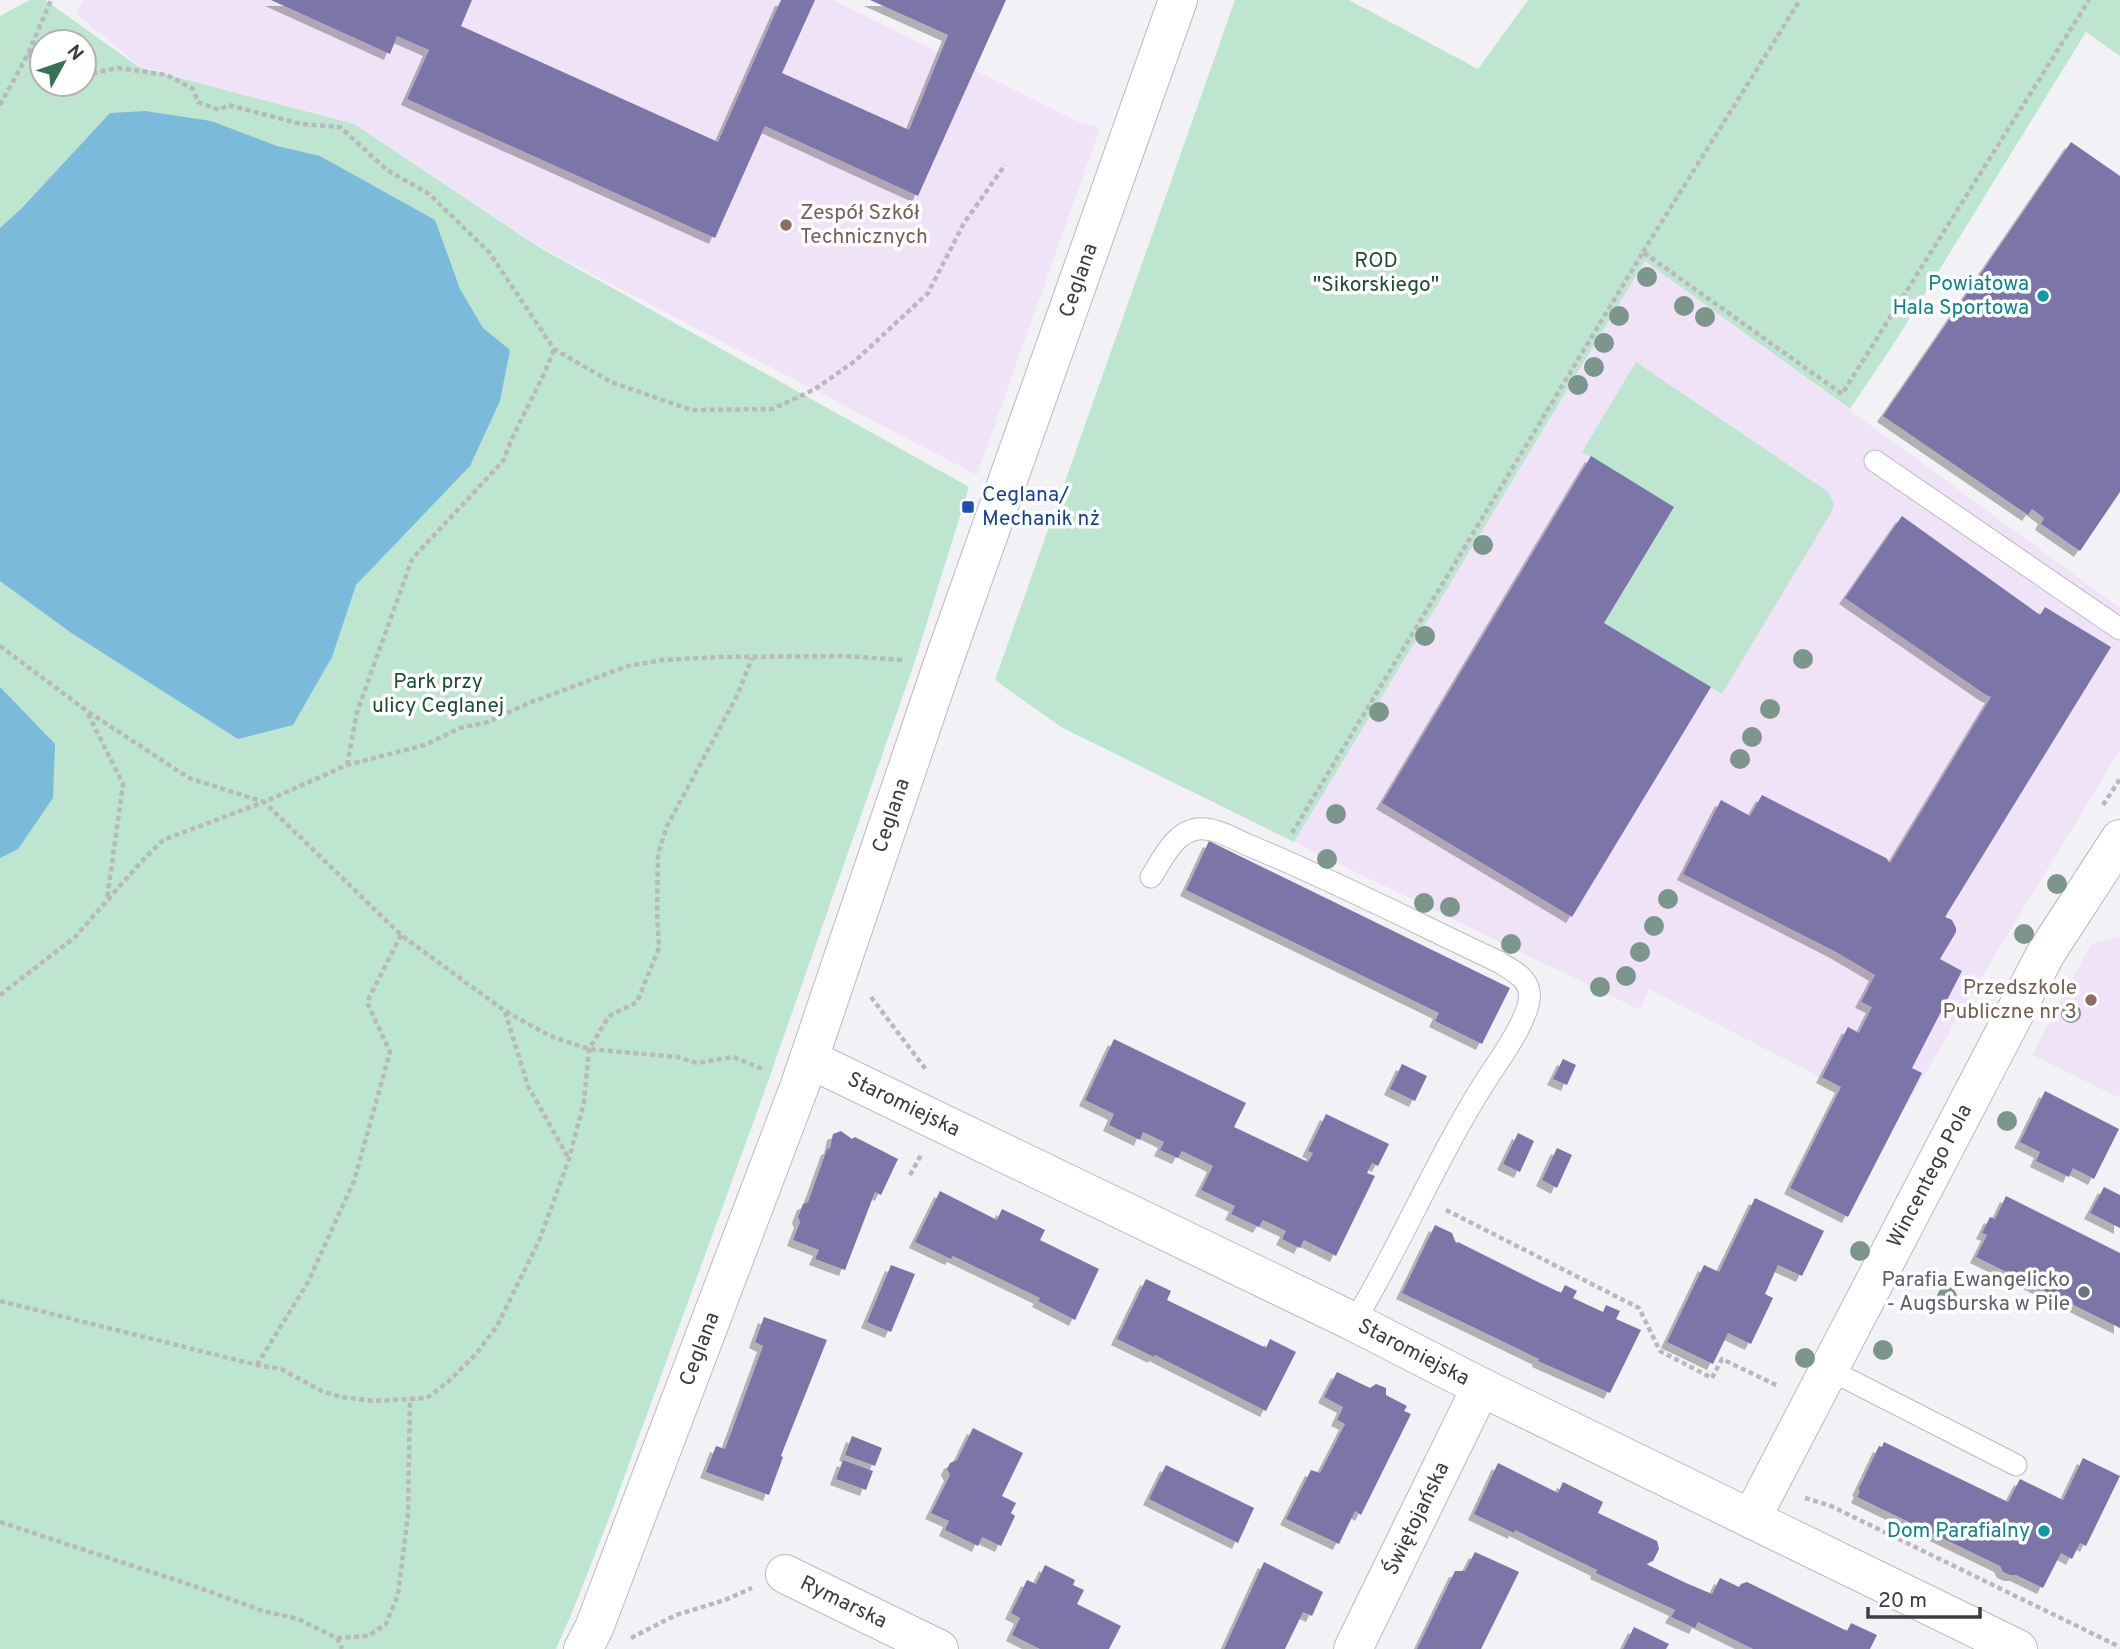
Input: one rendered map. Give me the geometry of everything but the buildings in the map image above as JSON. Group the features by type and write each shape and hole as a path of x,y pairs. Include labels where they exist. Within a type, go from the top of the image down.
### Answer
{"street":[{"name":"Ceglana","path":"597,1642 804,1072 941,669 1178,0"},
{"name":"Wincentego Pola","path":"1759,1503 2046,953 2120,839"},
{"name":"Staromiejska","path":"804,1072 1354,1322 1481,1387 1759,1503 2009,1647"},
{"name":"Świętojańska","path":"1353,1649 1481,1387"},
{"name":"Rymarska","path":"785,1574 939,1649"}],"lane":[{"path":"1875,461 2120,629"},
{"path":"1152,877 1170,846 1184,834 1198,828 1213,831 1289,863 1499,962 1521,976 1529,992 1525,1013 1420,1197 1354,1322"},
{"path":"1828,1369 2016,1465"}],"path":[{"path":"39,28 51,0"},
{"path":"1289,839 1643,252 1800,0"},
{"path":"1643,252 1842,394 2089,0"},
{"path":"0,105 28,54"},
{"path":"98,72 118,68 146,70 193,89 198,102 219,110 228,105 301,124 340,127 387,170 429,194 489,252 554,349 611,382 691,410 773,409 815,389 855,361 928,293 964,223 1005,165"},
{"path":"347,765 356,712 412,559 503,461 545,375 554,349"},
{"path":"0,646 87,711 189,778 264,802 401,936 505,1011 550,1036 589,1049 678,1057 697,1063 733,1057 804,1072"},
{"path":"0,995 75,937 163,840 264,802 347,765 425,745 460,728 488,722 529,703 628,666 662,660 845,656 915,661"},
{"path":"0,1301 257,1366 281,1369 322,1391 341,1397 374,1401 427,1398 449,1381 476,1354 497,1326 539,1241 569,1159 584,1102 589,1049 609,1016 637,1002 659,948 658,854 667,826 737,696 752,658"},
{"path":"87,711 123,784 107,900"},
{"path":"257,1366 308,1282 354,1181 390,1052 367,1002 401,936"},
{"path":"870,997 928,1073"},
{"path":"505,1011 527,1086 569,1159"},
{"path":"911,1175 923,1151"},
{"path":"1420,1197 1639,1308 1660,1351 1713,1378 1723,1359 1780,1387"},
{"path":"0,1522 263,1611 298,1619 337,1638 368,1636 386,1624 398,1595 408,1515 410,1399"},
{"path":"1759,1503 1831,1506 2120,1647"},
{"path":"597,1642 725,1600 785,1574"},
{"path":"337,1638 342,1649"}],"shaded area":[{"name":"Zespół Szkół Technicznych","path":"83,0 833,0 1081,123 1100,128 977,475 537,245 354,124 139,66 98,32 98,28 94,28 77,14"},
{"path":"1645,260 2120,608 2120,750 1899,1118 1649,989 1640,1010 1294,842"},
{"name":"Przedszkole Publiczne nr 3","path":"2120,937 2120,1098 2032,1055 2091,944"}],"green space":[{"name":"Park przy ulicy Ceglanej","path":"30,0 45,0 84,28 28,28 28,98 98,98 98,38 139,67 354,124 537,246 969,487 915,661 765,1090 614,1505 556,1649 0,1649 0,16"},
{"name":"ROD \"Sikorskiego\"","path":"1235,0 1349,0 1478,69 1528,0 2120,0 2120,56 2086,32 1893,345 1850,409 1645,261 1294,842 1061,727 995,680"},
{"path":"1636,362 1827,491 1834,504 1722,694 1604,623 1674,507 1582,452"}],"water":[{"path":"145,111 211,121 277,146 320,156 435,220 460,289 483,328 510,350 500,401 470,466 356,585 332,657 293,725 238,739 70,632 0,581 0,228 110,113"},
{"path":"0,687 55,744 53,798 18,849 0,858"}],"place":[{"name":"Zespół Szkół Technicznych","path":"786,225"},
{"name":"Powiatowa Hala Sportowa","path":"2043,296"},
{"name":"Ceglana/ Mechanik nż","path":"968,507"},
{"name":"Przedszkole Publiczne nr 3","path":"2091,1000"},
{"name":"Parafia Ewangelicko - Augsburska w Pile","path":"2084,1292"},
{"name":"Dom Parafialny","path":"2044,1531"}]}
